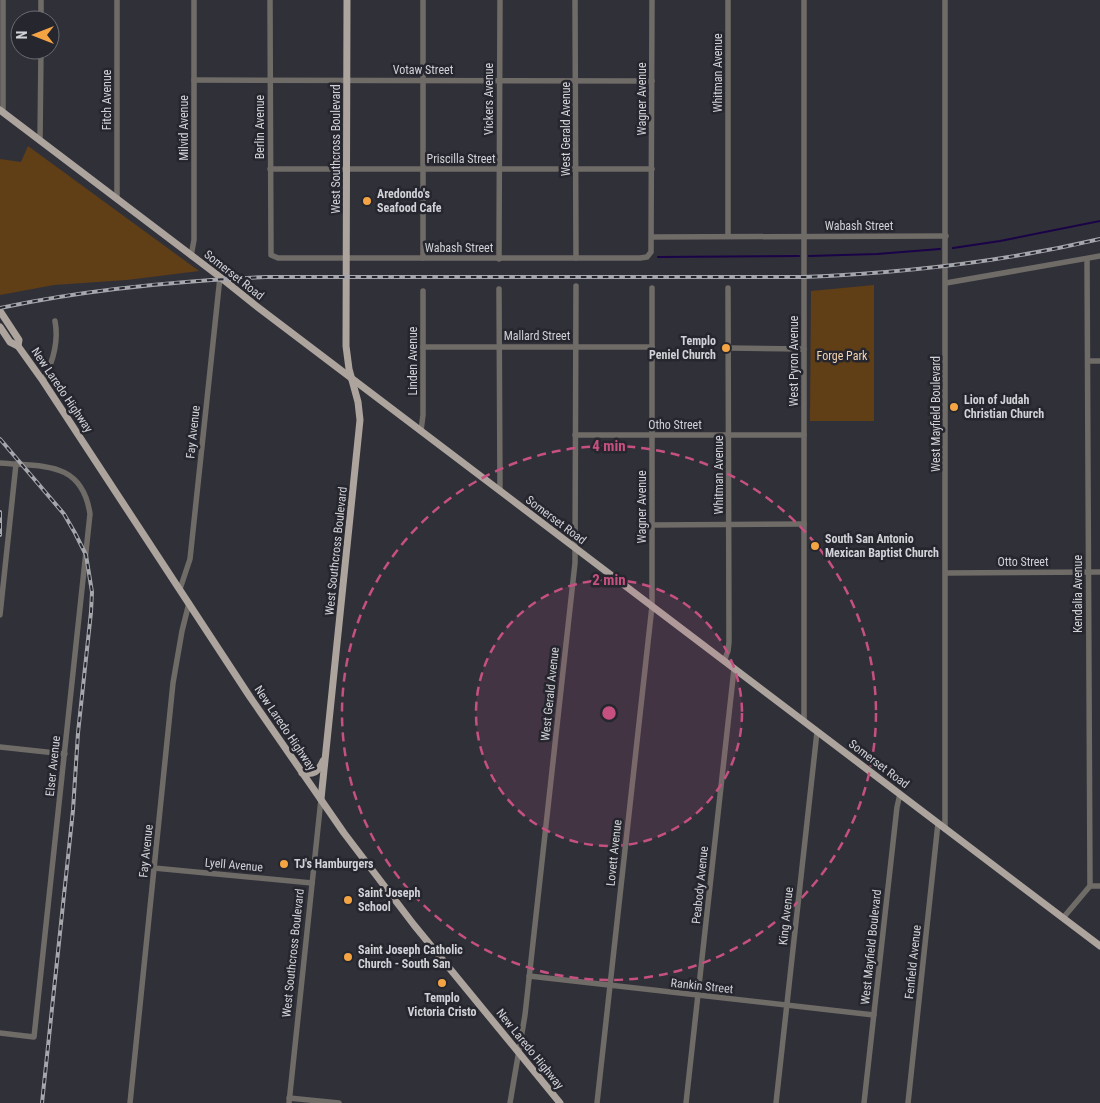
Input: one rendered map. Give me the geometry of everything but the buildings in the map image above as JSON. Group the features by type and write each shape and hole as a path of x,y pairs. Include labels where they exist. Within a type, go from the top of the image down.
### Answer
{"main road":[{"name":"West Southcross Boulevard","path":"321,799 360,429 360,411 351,378 346,346 347,0"},
{"name":"Somerset Road","path":"2,111 1100,946"},
{"name":"New Laredo Highway","path":"0,311 19,340 18,346"},
{"name":"New Laredo Highway","path":"0,327 10,342 18,346 42,381 250,697 364,861 560,1103"},
{"path":"302,772 309,774 316,772 325,756"}],"street":[{"path":"2,111 4,0"},
{"name":"Fitch Avenue","path":"117,0 117,199"},
{"name":"Milvid Avenue","path":"191,256 194,240 194,0"},
{"name":"Berlin Avenue","path":"270,0 271,254"},
{"path":"423,0 423,258"},
{"name":"Vickers Avenue","path":"499,258 500,0"},
{"name":"West Gerald Avenue","path":"575,0 576,258"},
{"name":"Wagner Avenue","path":"647,257 652,248 652,0"},
{"name":"Whitman Avenue","path":"728,0 728,236"},
{"name":"West Pyron Avenue","path":"804,0 804,722"},
{"name":"West Mayfield Boulevard","path":"945,0 947,573 945,829"},
{"path":"40,141 41,60"},
{"name":"Votaw Street","path":"194,80 652,81"},
{"name":"Priscilla Street","path":"270,169 652,169"},
{"name":"Wabash Street","path":"652,237 946,236"},
{"name":"Wabash Street","path":"271,254 278,258 647,257"},
{"path":"946,284 1100,256"},
{"name":"Kendalia Avenue","path":"1087,259 1090,886"},
{"name":"Fay Avenue","path":"180,589 190,559 220,277"},
{"name":"West Gerald Avenue","path":"510,1103 529,976 574,573 576,286"},
{"name":"Wagner Avenue","path":"652,288 652,606"},
{"name":"Whitman Avenue","path":"724,661 728,651 728,288"},
{"path":"500,289 500,491"},
{"name":"Linden Avenue","path":"421,431 423,415 423,290"},
{"path":"42,381 51,367 57,335 55,321"},
{"name":"Mallard Street","path":"423,347 652,347"},
{"path":"728,348 804,349"},
{"path":"1088,361 1100,361"},
{"name":"Otho Street","path":"576,435 804,435"},
{"path":"0,463 16,464 0,616"},
{"name":"Elser Avenue","path":"0,1033 34,1037 90,518 89,508 81,488 67,472 52,468 16,464"},
{"path":"652,525 804,524"},
{"name":"Otto Street","path":"947,573 1100,572"},
{"name":"Fay Avenue","path":"130,1103 174,683 182,631 189,603"},
{"name":"Lovett Avenue","path":"596,1103 652,606"},
{"name":"Peabody Avenue","path":"686,1103 734,669"},
{"name":"King Avenue","path":"776,1103 817,732"},
{"path":"0,747 65,754"},
{"name":"West Mayfield Boulevard","path":"864,1103 900,794"},
{"name":"West Southcross Boulevard","path":"289,1100 321,799"},
{"name":"Fenfield Avenue","path":"908,1103 938,823"},
{"name":"Lyell Avenue","path":"154,868 312,883"},
{"path":"1063,918 1090,886 1100,886"},
{"name":"Rankin Street","path":"529,976 874,1015"},
{"path":"289,1100 339,1103"}],"green space":[{"path":"28,146 199,271 127,280 54,285 0,295 0,159 21,162"},
{"name":"Forge Park","path":"874,285 874,421 810,421 811,291"}],"waterway":[{"path":"953,248 1000,241 1100,221"},
{"path":"809,256 877,254 940,249"},
{"path":"658,257 799,256"}],"railway":[{"path":"0,308 33,301 133,287 266,277 804,277 879,273 990,260 1100,239"},
{"path":"0,439 64,514 86,555 92,592 78,733 73,810 42,1103"},
{"path":"0,512 0,535"}],"place":[{"name":"Aredondo's Seafood Cafe","path":"367,201"},
{"name":"Templo Peniel Church","path":"726,348"},
{"name":"Lion of Judah Christian Church","path":"954,407"},
{"name":"South San Antonio Mexican Baptist Church","path":"815,546"},
{"name":"TJ's Hamburgers","path":"284,864"},
{"name":"Saint Joseph School","path":"348,900"},
{"name":"Saint Joseph Catholic Church - South San","path":"348,957"},
{"name":"Templo Victoria Cristo","path":"442,983"}]}
